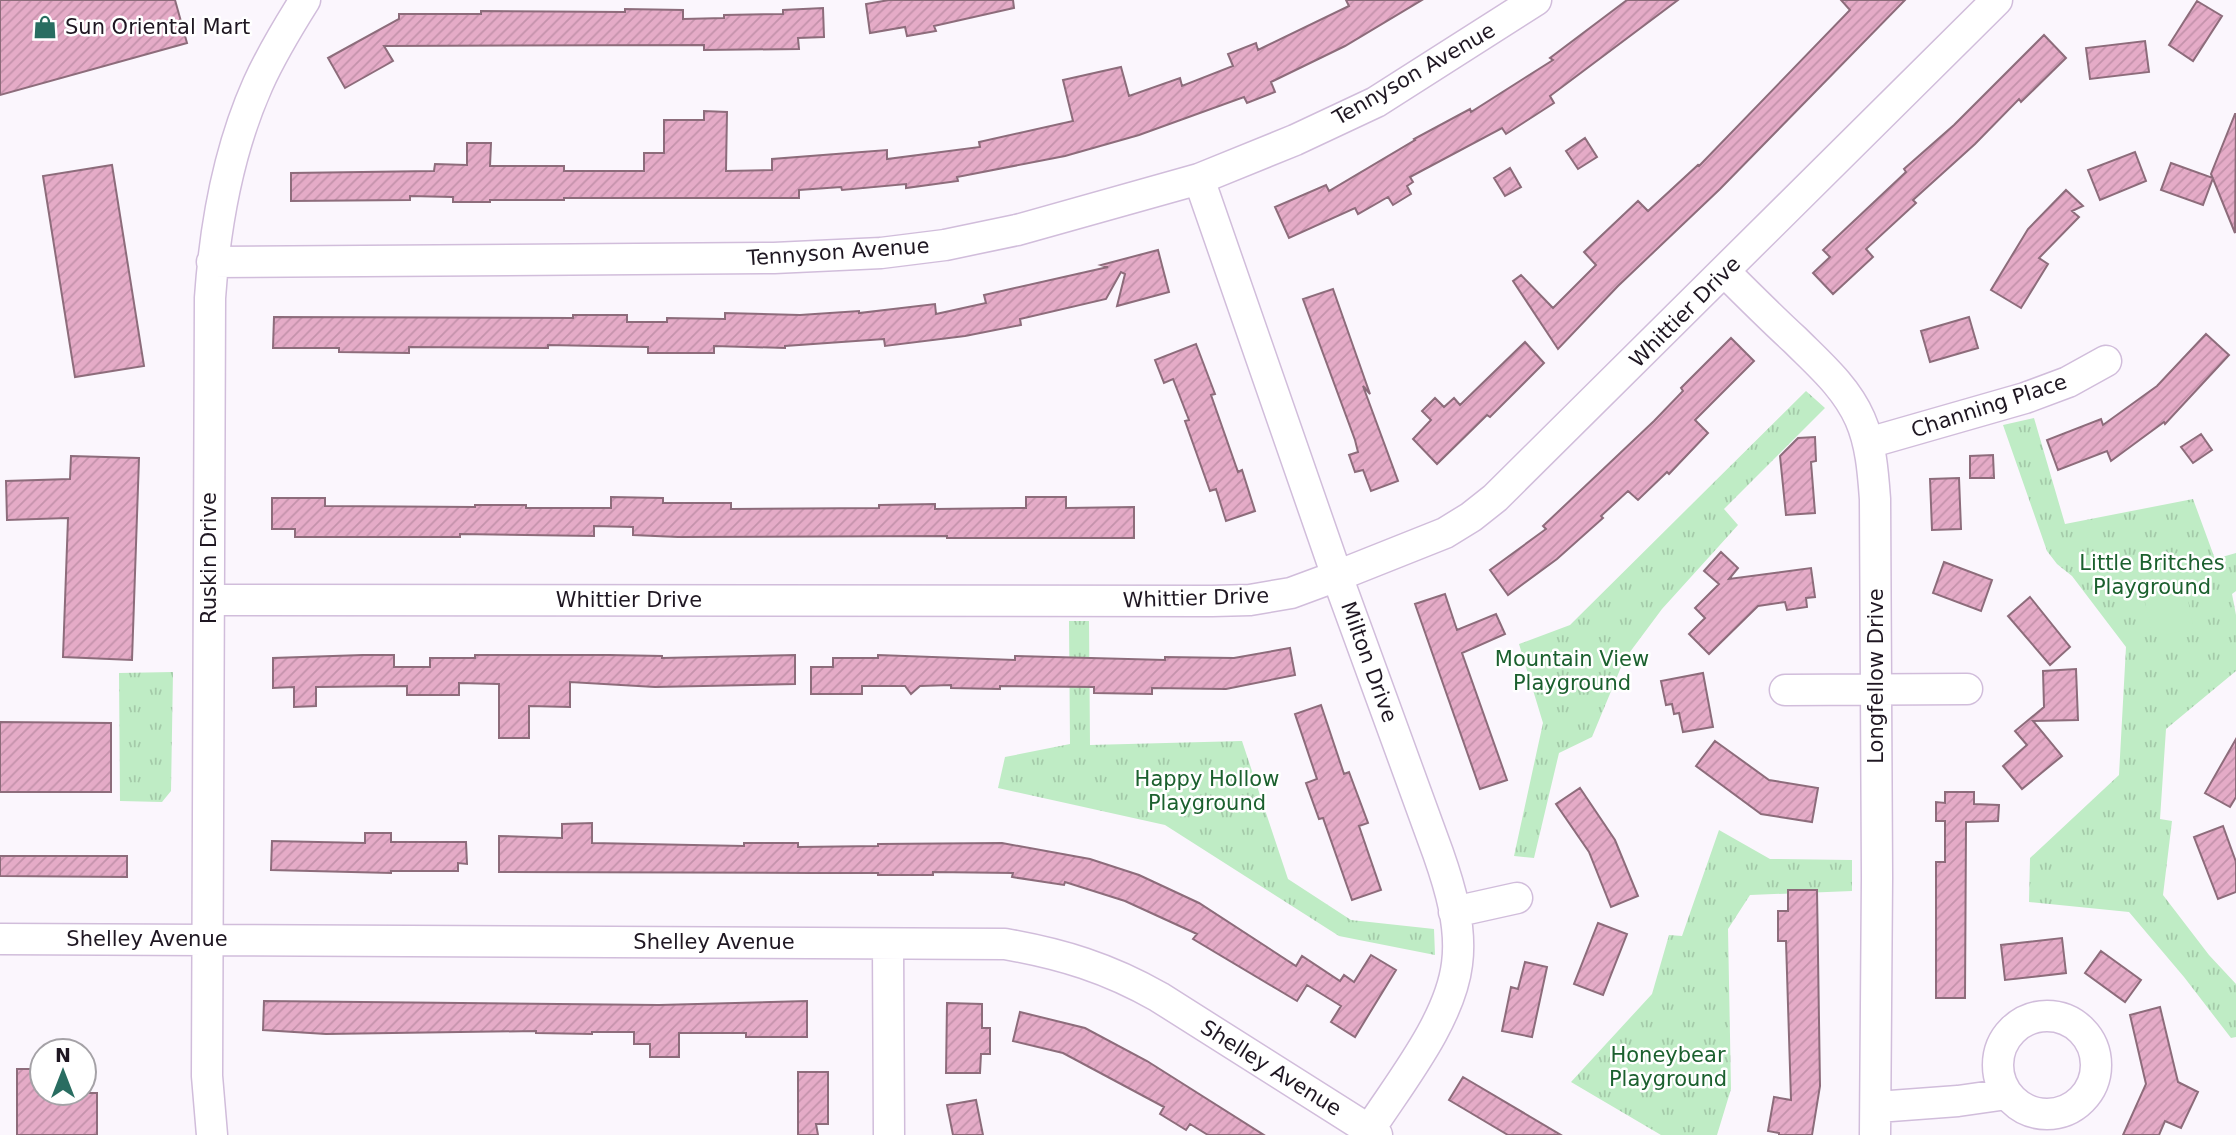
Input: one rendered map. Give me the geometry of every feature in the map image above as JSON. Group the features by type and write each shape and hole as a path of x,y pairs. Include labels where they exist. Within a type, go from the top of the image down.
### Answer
{"street":[{"name":"Ruskin Drive","path":"212,1135 206,1076 212,262 222,200 238,139 257,85 304,0"},
{"name":"Tennyson Avenue","path":"212,262 636,261 881,253 945,245 1017,230 1199,179 1295,140 1376,102 1536,0"},
{"name":"Whittier Drive","path":"209,600 1237,600 1290,593 1445,533 1471,517 1503,491 1997,0"},
{"name":"Milton Drive","path":"1199,179 1337,576 1442,862 1454,912 1458,963 1453,988 1443,1015 1371,1133"},
{"name":"Longfellow Drive","path":"1725,272 1831,375 1860,420 1868,443 1875,499 1876,1121"},
{"name":"Channing Place","path":"1868,443 2025,398 2068,382 2106,360"},
{"path":"1785,690 1967,689"},
{"path":"1454,912 1517,898"},
{"name":"Shelley Avenue","path":"0,939 1005,944 1082,961 1123,976 1371,1133"},
{"path":"888,944 889,1135"},
{"path":"1876,1121 1958,1101 2007,1094"}],"green space":[{"name":"Mountain View Playground","path":"1806,391 1825,408 1724,509 1738,525 1662,609 1624,660 1592,737 1559,753 1534,858 1514,856 1543,723 1519,644 1570,625"},
{"name":"Little Britches Playground","path":"2034,418 2065,524 2193,499 2215,559 2236,553 2236,591 2232,594 2236,615 2236,671 2166,729 2160,819 2172,821 2163,895 2209,955 2236,984 2236,1037 2231,1038 2129,912 2029,902 2030,858 2119,775 2126,647 2072,576 2057,564 2047,551 2003,425"},
{"path":"2178,553 2194,629 2152,637 2137,562"},
{"name":"Happy Hollow Playground","path":"1069,621 1089,621 1090,745 1242,741 1288,879 1351,920 1434,929 1435,955 1339,936 1165,825 998,788 1005,757 1070,744"},
{"path":"173,672 171,791 162,802 120,801 119,673"},
{"name":"Honeybear Playground","path":"1719,830 1770,859 1852,860 1852,891 1750,895 1728,929 1731,1089 1717,1135 1661,1135 1571,1082 1652,994 1669,935 1682,936"}],"building":[{"path":"0,0 175,0 187,43 0,95"},
{"path":"889,0 1013,0 1014,8 934,26 936,31 907,36 905,27 870,33 866,4"},
{"path":"1346,0 1422,0 1345,46 1271,82 1275,92 1247,103 1244,97 1139,135 1065,156 957,177 958,181 906,188 906,184 842,190 841,187 799,190 799,198 564,198 453,202 453,197 410,196 410,200 291,201 291,173 434,171 435,164 467,165 467,143 491,143 490,166 564,166 564,171 644,171 644,153 664,153 664,120 704,120 704,111 727,112 726,171 772,170 772,159 887,150 887,159 980,147 979,142 1073,121 1063,80 1121,67 1129,96 1180,78 1182,86 1233,66 1228,54 1256,43 1258,50 1349,6"},
{"path":"1627,0 1678,0 1550,96 1554,103 1506,134 1502,128 1410,177 1413,182 1407,186 1411,194 1393,205 1388,197 1358,214 1355,208 1289,238 1275,207 1326,185 1329,191 1414,139 1470,109 1471,112 1553,60 1550,58"},
{"path":"1841,0 1905,0 1558,349 1513,281 1521,275 1553,308 1596,265 1584,252 1638,201 1648,211 1699,166 1850,10"},
{"path":"2197,1 2222,16 2193,61 2169,45"},
{"path":"823,8 824,37 798,38 799,49 704,50 704,45 384,46 393,61 345,88 328,58 399,19 399,14 683,10 683,19 783,14 783,10"},
{"path":"2044,35 2066,58 1913,200 1916,203 1866,249 1873,257 1833,294 1813,273 1830,257 1823,250"},
{"path":"2145,41 2149,72 2090,79 2086,48"},
{"path":"2236,114 2235,233 2211,174"},
{"path":"1585,138 1597,157 1578,169 1566,151"},
{"path":"2135,152 2146,181 2100,200 2088,170"},
{"path":"2171,163 2213,178 2203,205 2161,190"},
{"path":"112,165 144,366 75,377 43,176"},
{"path":"1510,168 1521,187 1505,196 1494,178"},
{"path":"2066,190 2083,206 2072,211 2079,217 2039,258 2048,264 2021,308 1991,290 2028,229"},
{"path":"1158,250 1169,292 1117,306 1125,274 1121,272 1106,299 1020,319 1021,325 965,336 885,346 884,339 785,348 714,346 714,353 648,353 648,347 548,345 548,348 409,347 409,353 339,352 339,348 273,348 274,317 573,318 573,315 627,315 627,322 667,322 667,318 725,319 725,313 859,313 935,304 936,314 986,303 984,295 1108,267 1101,265"},
{"path":"1333,289 1370,394 1363,386 1398,481 1371,491 1363,470 1355,472 1349,455 1358,452 1355,440 1303,299"},
{"path":"1969,317 1978,348 1930,362 1921,331"},
{"path":"2206,334 2229,355 2165,424 2164,422 2111,461 2107,451 2058,470 2047,440 2101,419 2103,425 2157,386"},
{"path":"1731,338 1754,361 1695,420 1708,433 1669,474 1667,472 1638,500 1628,491 1601,516 1603,518 1557,559 1508,595 1490,570 1546,529 1543,526 1654,421 1683,391 1681,388"},
{"path":"1525,342 1544,363 1490,417 1487,415 1437,464 1413,439 1431,420 1422,411 1435,398 1444,407 1454,398 1460,405"},
{"path":"1196,344 1215,394 1211,395 1238,472 1242,470 1255,511 1226,521 1216,489 1210,491 1185,421 1189,420 1173,379 1164,383 1155,360"},
{"path":"2201,434 2212,450 2193,463 2181,447"},
{"path":"1815,437 1816,461 1811,462 1815,513 1786,515 1780,456 1798,438"},
{"path":"1993,455 1994,478 1970,478 1970,456"},
{"path":"71,456 139,458 132,660 63,657 68,518 7,520 6,481 70,479"},
{"path":"1959,478 1961,529 1932,530 1930,479"},
{"path":"611,497 663,498 663,503 731,503 731,509 879,508 879,505 935,504 935,509 1026,508 1026,497 1066,497 1066,508 1134,507 1134,538 678,537 633,535 633,527 594,526 594,536 460,534 460,537 295,537 295,529 272,529 272,498 325,498 325,506 526,505 526,508 611,508"},
{"path":"1721,552 1738,568 1729,579 1811,568 1815,597 1806,598 1807,607 1787,610 1785,602 1758,606 1709,654 1689,634 1705,618 1695,608 1719,584 1704,571"},
{"path":"1944,562 1992,580 1981,611 1933,593"},
{"path":"1445,594 1457,630 1496,614 1505,634 1462,653 1507,780 1480,789 1415,604"},
{"path":"2030,597 2070,647 2050,665 2008,616"},
{"path":"1290,648 1295,675 1226,689 1152,688 1152,694 1094,693 1094,687 1000,686 1000,689 951,688 951,685 920,686 911,694 905,686 862,686 862,694 811,694 811,667 833,667 833,658 878,658 878,655 1015,660 1015,656 1165,660 1165,657 1234,658"},
{"path":"394,655 394,667 430,667 430,658 475,658 475,655 609,655 662,658 795,655 795,684 655,687 570,682 570,707 529,706 529,738 499,738 499,684 459,683 459,695 407,695 407,686 316,687 316,706 294,707 294,687 273,688 273,658"},
{"path":"2076,669 2078,720 2033,721 2062,756 2022,789 2003,766 2027,745 2015,731 2044,707 2043,671"},
{"path":"1703,673 1713,727 1683,732 1679,713 1674,714 1672,704 1666,705 1661,681"},
{"path":"1321,705 1344,774 1349,772 1368,823 1359,826 1381,890 1352,900 1323,818 1319,819 1306,783 1317,779 1295,714"},
{"path":"0,722 111,723 111,792 0,792"},
{"path":"2236,739 2236,797 2230,807 2205,793"},
{"path":"1715,741 1769,780 1818,788 1812,822 1761,814 1696,766"},
{"path":"1580,788 1615,840 1638,896 1611,907 1589,852 1556,804"},
{"path":"1945,792 1974,792 1974,804 1999,805 1998,821 1966,822 1965,998 1936,998 1936,862 1945,862 1945,821 1936,821 1936,802 1945,803"},
{"path":"592,823 592,843 744,846 744,843 798,843 798,847 1002,843 1090,859 1139,875 1199,903 1296,966 1302,956 1340,981 1344,975 1354,982 1371,955 1396,970 1355,1037 1331,1022 1341,1006 1307,985 1297,1001 1193,939 1197,934 1125,901 1065,882 1064,885 1012,877 1013,873 933,872 933,875 878,875 499,872 499,836 562,838 562,824"},
{"path":"2223,826 2236,862 2236,892 2218,899 2194,837"},
{"path":"365,833 391,833 391,842 466,842 467,864 458,863 458,871 391,873 271,870 272,841 365,843"},
{"path":"0,856 127,856 127,877 0,876"},
{"path":"1788,890 1817,890 1820,1086 1812,1135 1779,1135 1768,1131 1774,1097 1791,1100 1786,941 1778,941 1778,911 1788,911"},
{"path":"1598,923 1627,934 1603,995 1574,984"},
{"path":"2062,938 2066,973 2005,980 2001,945"},
{"path":"2101,951 2141,980 2125,1002 2085,973"},
{"path":"1525,962 1547,967 1532,1037 1502,1031 1511,987 1518,989"},
{"path":"264,1001 659,1005 807,1001 807,1037 679,1033 679,1057 650,1057 650,1044 634,1044 634,1032 326,1034 263,1030"},
{"path":"947,1003 982,1004 982,1028 990,1028 990,1054 981,1054 980,1073 946,1073"},
{"path":"2160,1007 2178,1082 2198,1092 2181,1128 2165,1121 2159,1135 2123,1135 2146,1084 2130,1015"},
{"path":"1020,1012 1085,1028 1147,1061 1264,1135 1208,1135 1190,1124 1186,1130 1160,1114 1164,1107 1063,1053 1013,1041"},
{"path":"17,1069 28,1069 28,1107 97,1107 97,1135 17,1135"},
{"path":"798,1072 828,1072 828,1124 816,1124 818,1135 798,1135"},
{"path":"1463,1077 1561,1135 1508,1135 1449,1100"},
{"path":"976,1100 983,1135 953,1135 947,1105"}],"place":[{"name":"Sun Oriental Mart","path":"45,27"}]}
